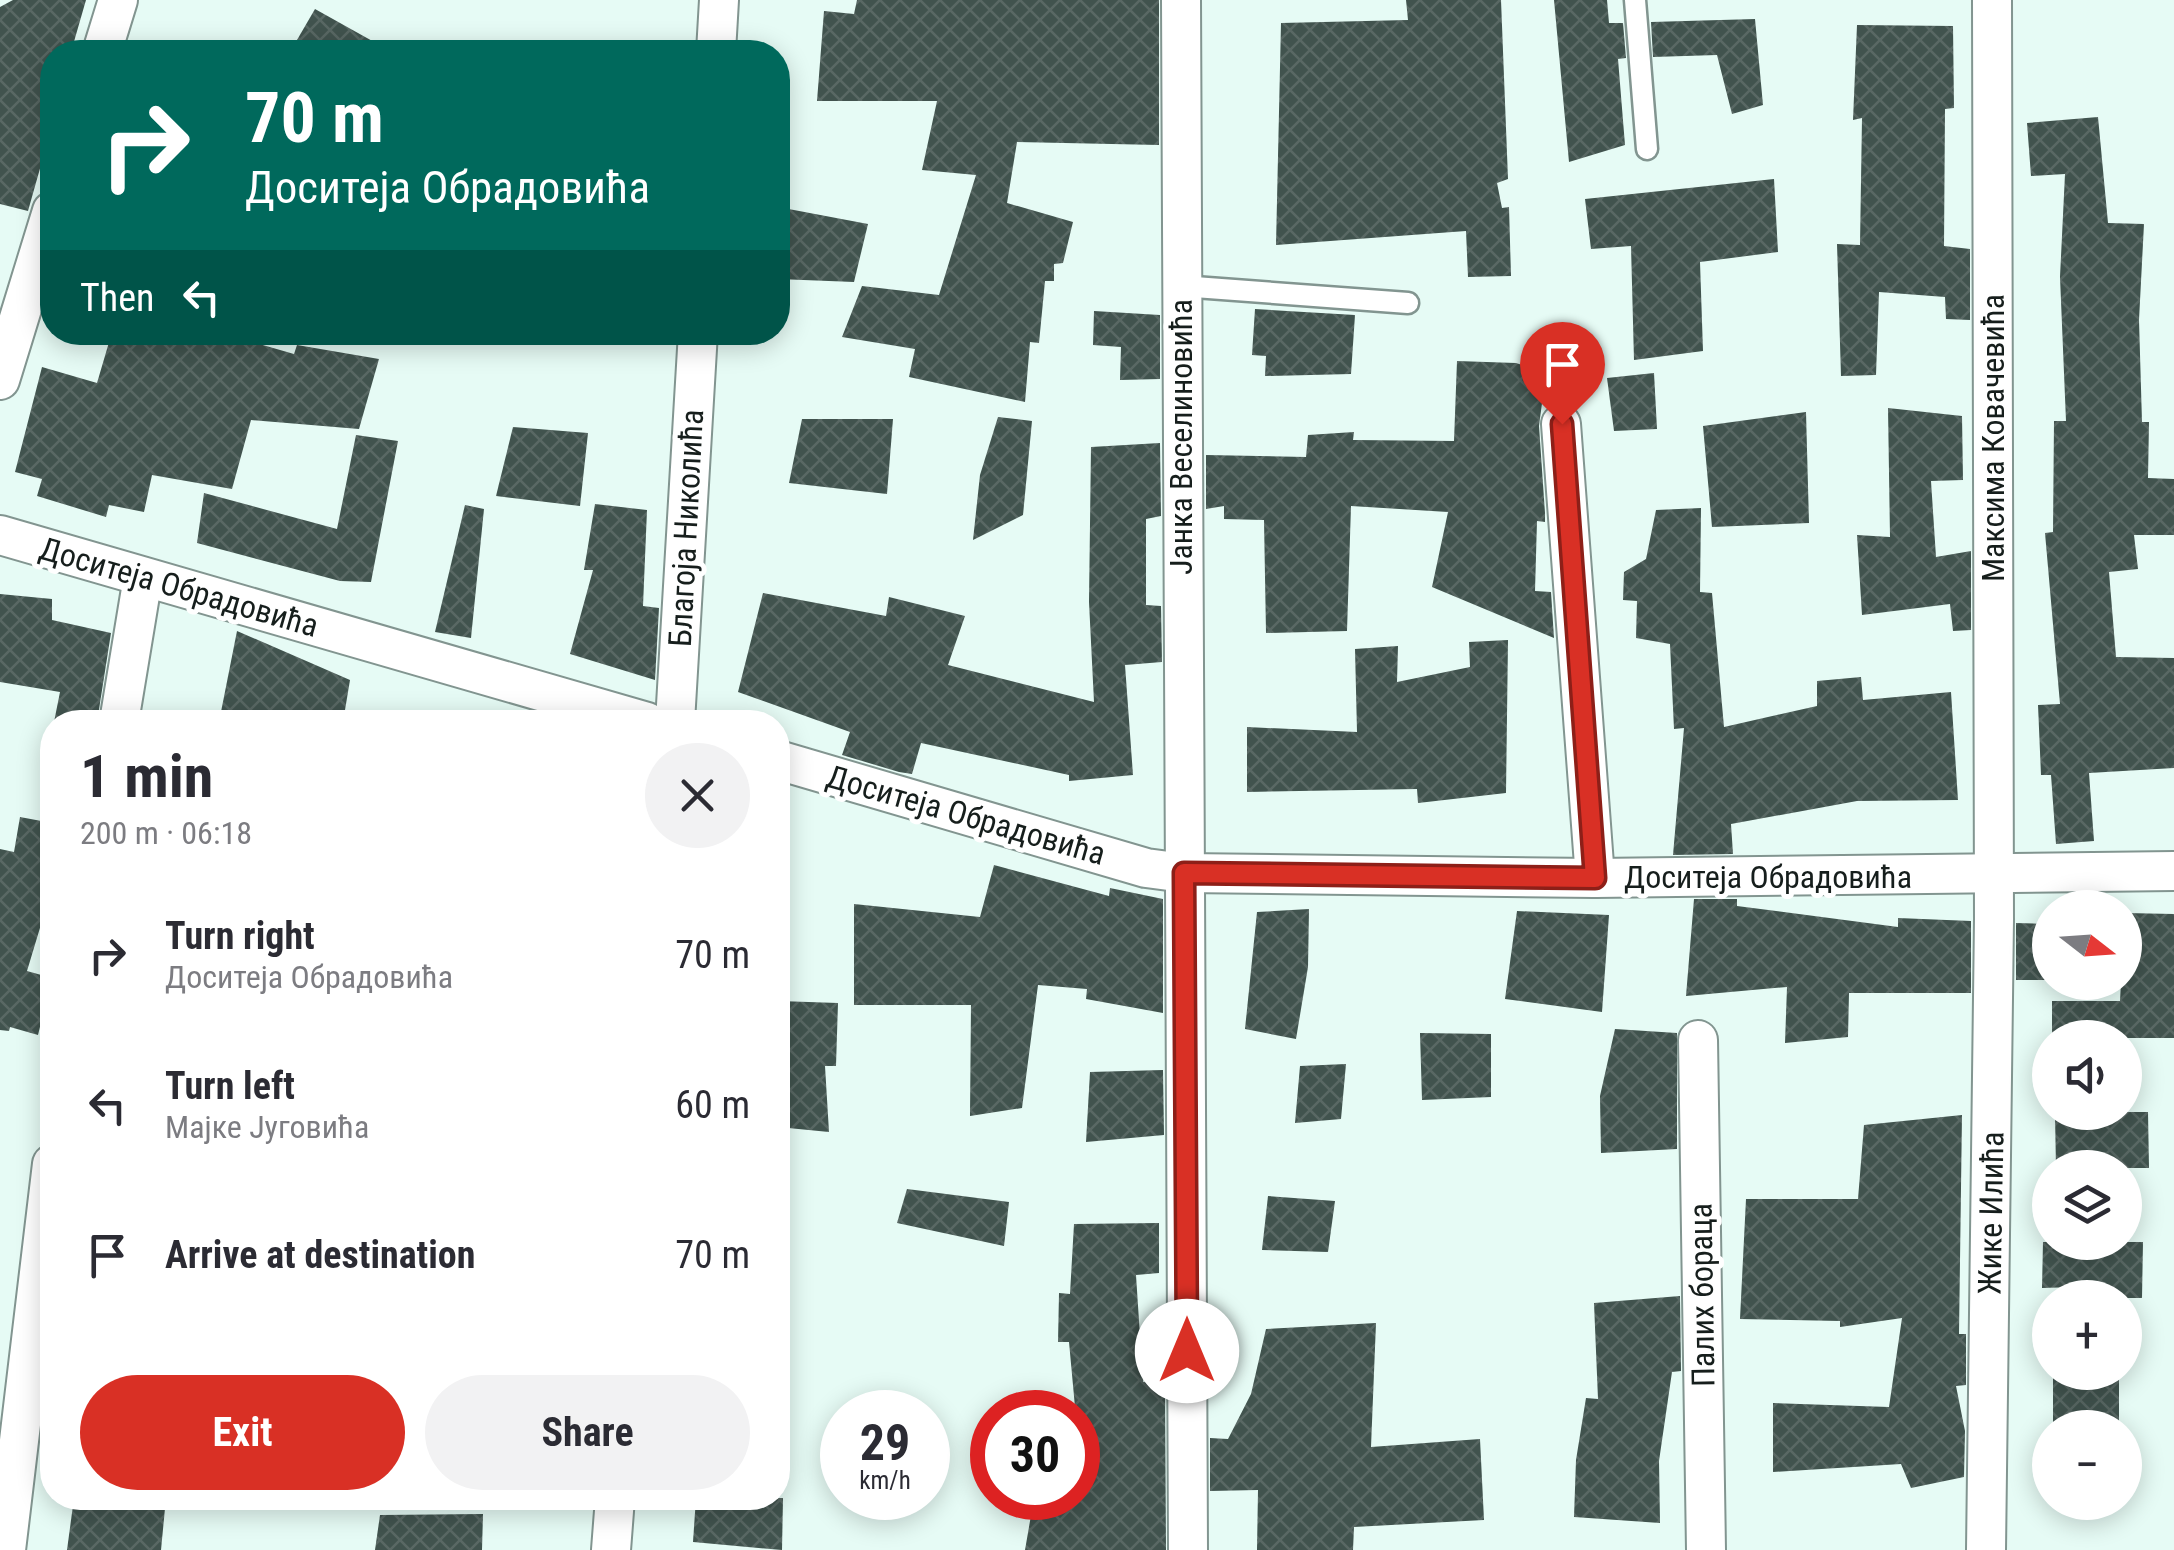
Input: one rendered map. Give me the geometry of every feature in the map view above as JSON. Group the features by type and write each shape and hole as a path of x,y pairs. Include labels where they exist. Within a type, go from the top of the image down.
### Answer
{"street":[{"path":"106,40 118,0"},
{"path":"717,40 719,0"},
{"name":"Јанка Веселиновића","path":"1181,0 1188,1550"},
{"name":"Максима Ковачевића","path":"1992,0 1994,875"},
{"path":"0,380 40,250"},
{"name":"Благоја Николића","path":"675,710 697,345"},
{"path":"1562,424 1595,878"},
{"name":"Доситеја Обрадовића","path":"0,534 605,710"},
{"path":"121,710 143,577"},
{"name":"Доситеја Обрадовића","path":"790,764 1146,868 1184,873 1595,878 2174,872"},
{"name":"Жике Илића","path":"1986,1550 1994,875"},
{"name":"Палих бораца","path":"1698,1040 1706,1550"},
{"path":"6,1550 40,1265"},
{"path":"610,1550 613,1510"}],"lane":[{"path":"1635,0 1647,150"},
{"path":"1180,286 1408,303"}],"building":[{"path":"13,0 86,0 74,40 40,40 40,168 28,211 0,204 0,7"},
{"path":"857,0 1159,0 1159,145 1017,142 1007,203 1073,222 1063,263 1054,264 1054,281 1045,281 1039,343 1030,342 1025,402 909,377 915,349 842,337 862,286 939,295 976,175 922,170 937,101 817,101 824,11 854,14"},
{"path":"1406,0 1501,0 1508,179 1497,183 1502,208 1509,207 1511,276 1468,277 1466,231 1276,245 1281,23 1408,20"},
{"path":"1554,0 1607,0 1609,23 1623,23 1626,58 1618,59 1625,145 1569,162"},
{"path":"315,9 371,40 297,40"},
{"path":"1755,19 1763,105 1732,114 1717,55 1653,57 1651,22"},
{"path":"1857,25 1953,26 1954,108 1945,109 1944,246 1970,249 1970,320 1946,319 1945,297 1879,292 1876,375 1841,376 1837,244 1860,245 1862,118 1853,120"},
{"path":"2098,117 2108,223 2144,224 2139,320 2142,422 2149,422 2148,478 2174,479 2174,535 2134,535 2138,569 2109,572 2116,657 2174,658 2174,768 2089,773 2094,841 2056,844 2051,775 2041,775 2038,705 2060,704 2045,533 2053,532 2054,421 2066,421 2060,277 2065,174 2031,176 2027,123"},
{"path":"1774,179 1778,252 1700,262 1703,351 1634,360 1631,246 1591,249 1585,199"},
{"path":"790,209 868,224 854,282 790,279"},
{"path":"1255,309 1355,315 1351,374 1265,376 1266,356 1252,355"},
{"path":"1094,311 1160,315 1160,379 1120,380 1121,347 1093,345"},
{"path":"108,345 262,345 294,354 297,345 379,359 359,429 251,420 232,489 152,475 144,512 109,505 106,517 37,496 42,479 15,472 42,367 97,383"},
{"path":"1457,361 1516,363 1546,373 1539,426 1545,522 1537,521 1535,591 1551,592 1554,638 1432,587 1448,512 1351,506 1347,631 1266,633 1264,520 1224,519 1224,506 1206,509 1206,455 1306,457 1308,435 1354,432 1353,440 1454,441"},
{"path":"1654,373 1657,429 1614,431 1607,378"},
{"path":"1888,408 1962,416 1963,480 1931,481 1936,557 1971,551 1971,630 1953,631 1950,604 1862,615 1857,535 1890,537"},
{"path":"1806,412 1809,523 1712,527 1703,426"},
{"path":"998,417 1032,421 1023,515 973,540 980,475"},
{"path":"802,419 893,419 887,494 789,483"},
{"path":"513,427 588,433 580,506 496,496"},
{"path":"356,435 398,441 371,582 340,581 197,543 204,493 337,529"},
{"path":"1160,443 1161,516 1146,519 1146,605 1161,606 1162,662 1125,665 1133,775 1069,781 1069,775 921,743 912,774 899,772 842,755 850,732 738,692 763,593 886,616 889,597 965,616 948,665 1094,702 1089,602 1091,447"},
{"path":"595,504 647,510 643,606 659,608 655,680 570,654 593,570 584,570"},
{"path":"465,505 484,509 471,638 435,632"},
{"path":"1701,508 1700,592 1712,593 1724,727 1817,706 1817,681 1861,677 1863,700 1951,692 1958,800 1857,801 1731,824 1733,854 1673,855 1684,728 1674,729 1670,644 1636,638 1637,601 1623,600 1624,572 1646,559 1656,510"},
{"path":"0,594 52,599 52,620 111,633 99,710 56,710 60,692 0,682"},
{"path":"237,631 350,680 345,710 221,710"},
{"path":"1508,640 1506,793 1418,803 1417,789 1247,792 1247,727 1357,732 1355,649 1398,646 1397,682 1470,667 1469,642"},
{"path":"20,817 40,821 40,928 27,971 40,975 38,1035 10,1027 9,1031 0,1030 0,849 14,852"},
{"path":"994,865 1109,896 1110,888 1163,899 1163,1013 1086,999 1087,989 1038,985 1022,1108 970,1116 971,1005 854,1005 854,904 980,917"},
{"path":"1694,899 1737,899 1737,906 1898,927 1898,918 1971,921 1971,993 1849,993 1848,1037 1785,1043 1787,987 1686,996"},
{"path":"1309,909 1308,967 1296,1039 1245,1029 1257,912"},
{"path":"1517,911 1609,915 1602,1012 1505,999"},
{"path":"2142,913 2174,914 2174,1038 2142,1038 2142,1020 2052,1020 2052,1001 2142,1000"},
{"path":"2016,923 2032,923 2032,980 2016,980"},
{"path":"790,1001 838,1003 836,1066 825,1066 829,1132 790,1128"},
{"path":"1615,1029 1677,1033 1677,1149 1601,1153 1600,1096"},
{"path":"1420,1033 1491,1034 1491,1097 1422,1100"},
{"path":"1346,1064 1341,1119 1295,1123 1300,1066"},
{"path":"1163,1070 1164,1135 1086,1142 1090,1072"},
{"path":"2142,1112 2148,1112 2149,1168 2142,1168 2142,1150 2056,1150 2055,1130 2142,1130"},
{"path":"1962,1115 1959,1334 1966,1334 1966,1385 1956,1386 1965,1431 1964,1477 1911,1488 1901,1464 1773,1472 1773,1403 1889,1407 1902,1318 1840,1327 1840,1321 1740,1319 1746,1199 1858,1199 1864,1125"},
{"path":"907,1189 1009,1202 1004,1246 897,1223"},
{"path":"1268,1196 1335,1201 1328,1252 1262,1250"},
{"path":"1159,1223 1159,1273 1136,1275 1143,1382 1165,1384 1166,1550 1025,1550 1030,1520 1100,1520 1100,1390 1073,1390 1069,1342 1058,1342 1059,1293 1070,1294 1074,1224"},
{"path":"2143,1242 2142,1298 2142,1280 2042,1280 2043,1260 2142,1260"},
{"path":"1680,1296 1681,1371 1672,1372 1659,1461 1660,1523 1574,1517 1576,1460 1586,1398 1598,1399 1594,1303"},
{"path":"1376,1323 1371,1447 1480,1439 1484,1520 1354,1527 1353,1550 1257,1550 1258,1490 1210,1491 1210,1438 1228,1439 1251,1394 1266,1329"},
{"path":"2053,1390 2119,1390 2119,1410 2053,1410"},
{"path":"72,1510 165,1510 161,1550 67,1550"},
{"path":"695,1510 783,1510 782,1550 693,1542"},
{"path":"483,1514 482,1550 375,1550 380,1515"}],"route":[{"path":"1187,1351 1184,873 1595,878 1562,424"}]}
